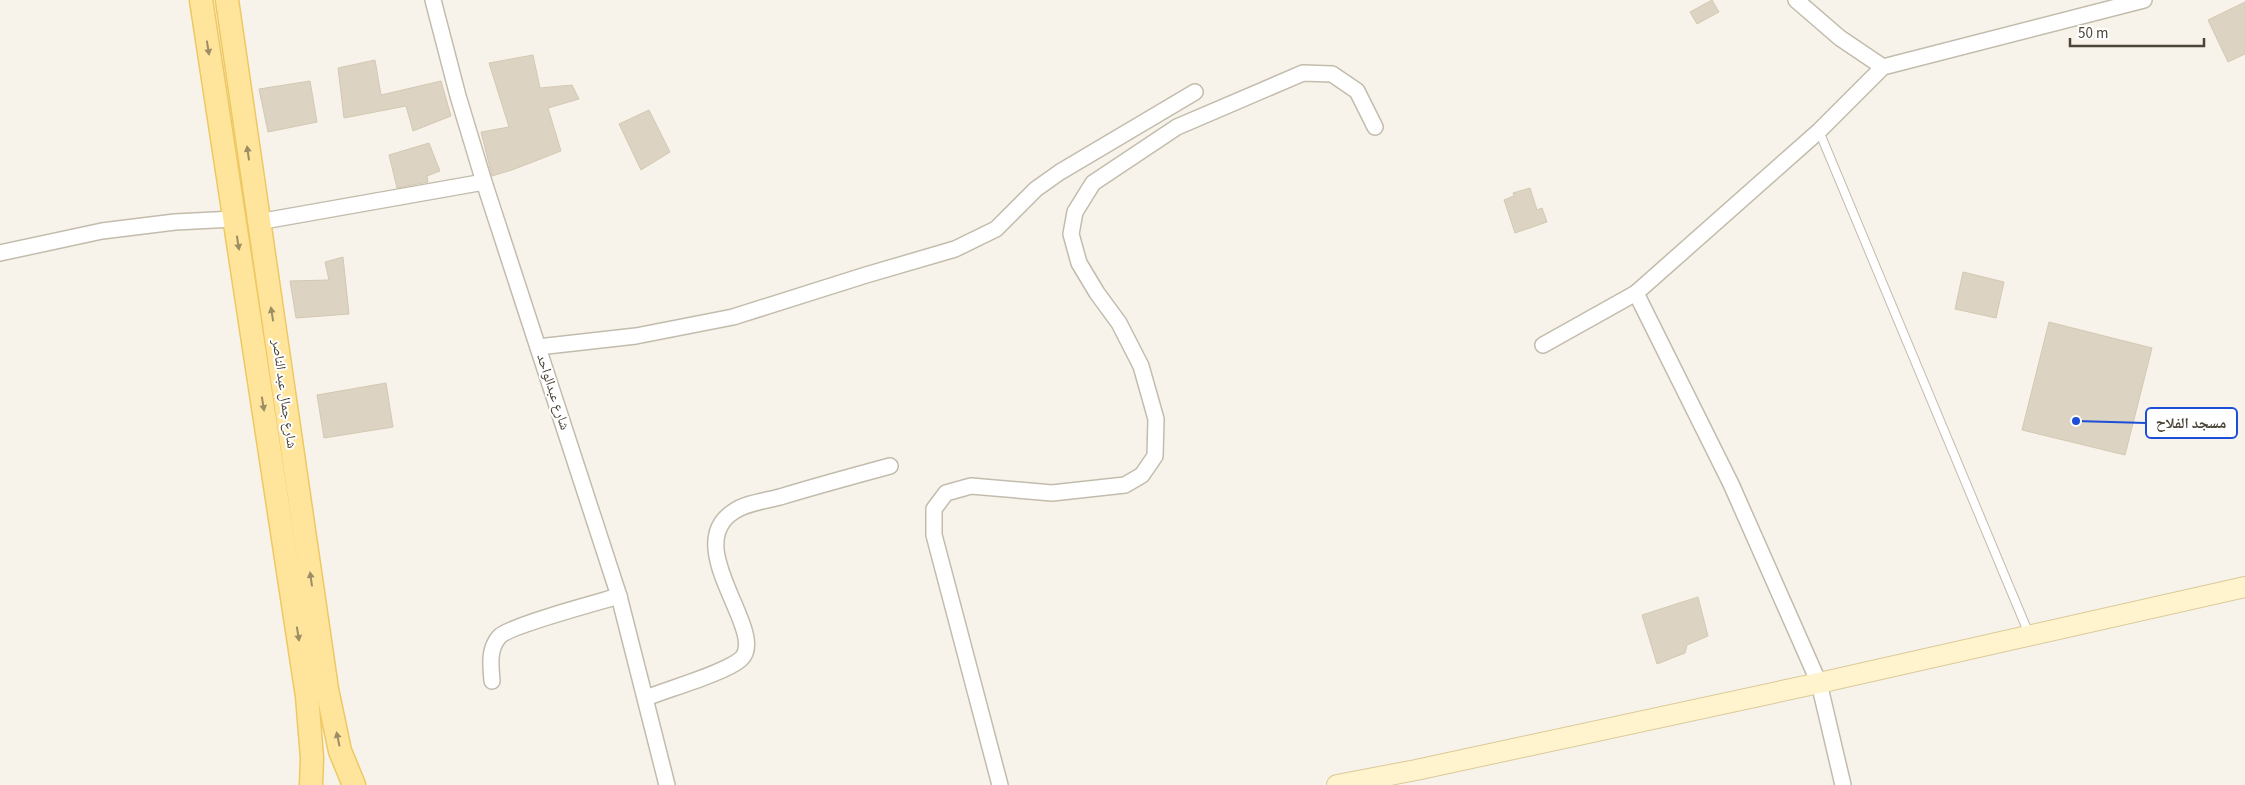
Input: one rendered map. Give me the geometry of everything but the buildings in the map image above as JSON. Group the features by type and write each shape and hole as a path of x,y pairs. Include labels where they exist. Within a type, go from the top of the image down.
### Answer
{"main road":[{"name":"شارع جمال عبد الناصر","path":"201,0 307,696 312,758 311,785"},
{"name":"شارع جمال عبد الناصر","path":"227,0 327,689 340,751 354,785"}],"street":[{"name":"شارع عبدالواحد","path":"433,0 458,96 484,182 619,596 668,785"},
{"path":"1796,0 1840,38 1883,67"},
{"path":"1542,345 1636,293 1819,130 1883,67 2144,0"},
{"path":"1000,785 934,535 934,509 946,493 971,486 1052,493 1125,485 1142,475 1155,456 1156,419 1141,366 1120,323 1097,293 1079,263 1071,234 1075,212 1093,184 1177,127 1303,72 1332,74 1357,91 1375,127"},
{"path":"538,347 636,336 733,317 955,249 996,229 1036,189 1060,172 1195,92"},
{"path":"258,222 484,182"},
{"path":"0,253 102,231 175,222 234,219"},
{"path":"1636,293 1731,484 1819,683 1843,785"},
{"path":"646,698 726,667 742,658 746,649 744,628 718,566 716,539 722,523 733,512 756,503 890,466"},
{"path":"1337,785 1416,770 1819,683 2245,587"},
{"path":"2222,593 2245,592"},
{"path":"492,681 490,654 499,636 516,628 619,596"}],"lane":[{"path":"1819,130 2029,636"}],"place":[{"name":"مسجد الفلاح","path":"2076,421"}]}
